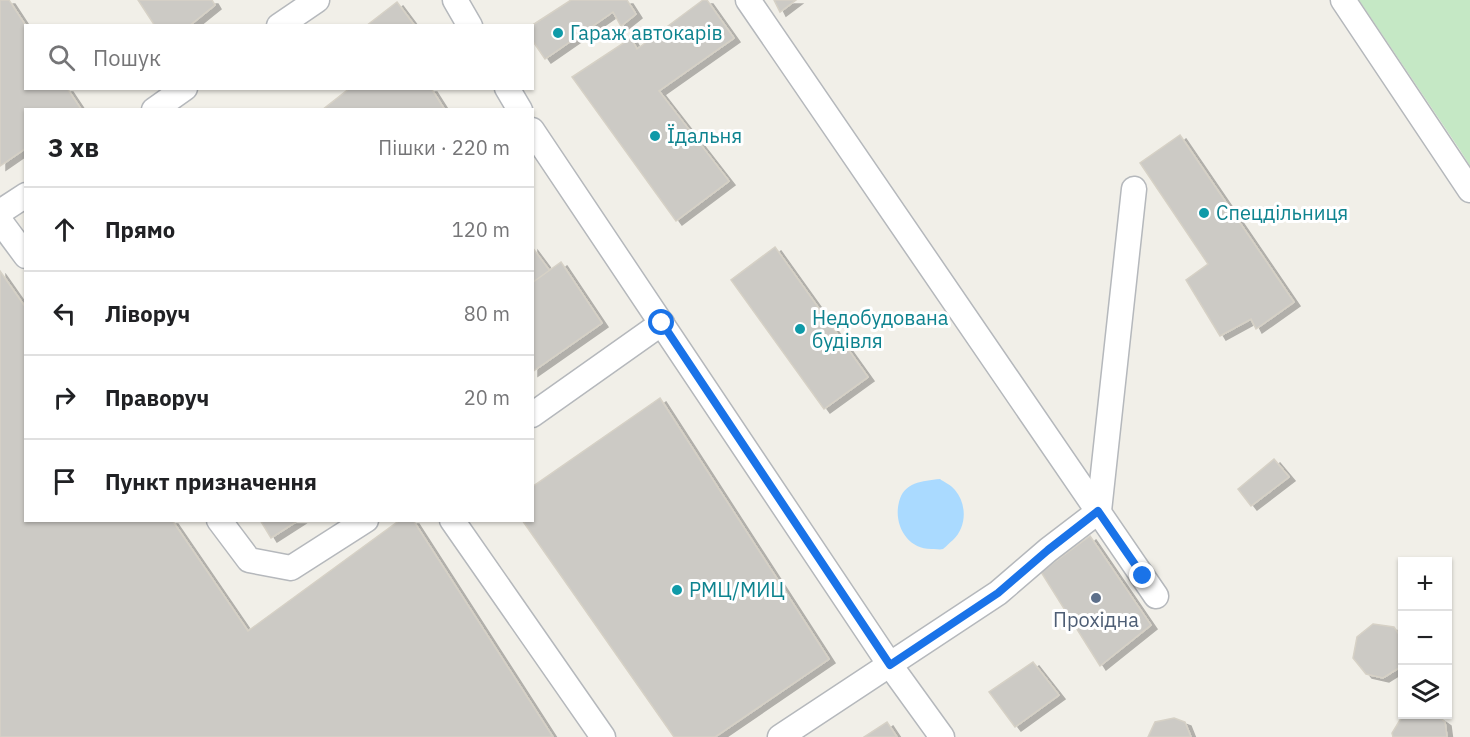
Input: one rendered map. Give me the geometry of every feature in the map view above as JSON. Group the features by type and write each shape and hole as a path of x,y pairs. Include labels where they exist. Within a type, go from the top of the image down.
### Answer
{"street":[{"path":"455,0 469,24"},
{"path":"748,0 1156,596"},
{"path":"1343,0 1470,190"},
{"path":"281,24 302,4"},
{"path":"157,108 182,90"},
{"path":"508,90 519,108"},
{"path":"534,133 890,665 942,737"},
{"path":"780,737 998,593 1098,511 1134,189"},
{"path":"0,212 24,196"},
{"path":"0,221 24,253"},
{"path":"534,415 662,323"},
{"path":"220,522 249,560 291,568 363,522"},
{"path":"453,522 603,737"}],"green space":[{"path":"1359,0 1470,0 1470,166 1460,150"}],"water":[{"path":"940,479 955,490 962,502 964,515 961,529 943,549 917,546 904,535 898,519 901,495 909,486"}],"building":[{"path":"0,0 9,0 25,24 24,90 68,90 80,108 24,108 24,149 0,166"},
{"path":"138,0 212,0 215,5 191,24 154,24"},
{"name":"Гараж автокарів","path":"571,0 627,0 636,14 621,26 613,12 545,59 534,43 534,24"},
{"name":"Їдальня","path":"703,0 707,0 734,38 659,91 729,181 676,221 572,77 631,38 637,49"},
{"path":"774,0 796,0 780,12"},
{"path":"397,2 414,24 369,24"},
{"path":"347,90 432,90 444,108 325,108"},
{"name":"Спецдільниця","path":"1180,135 1294,302 1256,329 1251,319 1220,336 1186,280 1208,264 1140,163"},
{"name":"Недобудована будівля","path":"775,247 868,377 824,409 731,280"},
{"path":"534,250 550,271 534,282"},
{"path":"561,262 602,323 534,371 534,282"},
{"path":"0,271 24,305 24,522 173,522 248,631 397,522 414,522 553,737 0,737"},
{"name":"РМЦ/МИЦ","path":"660,398 829,659 715,737 674,737 523,522 534,522 534,486"},
{"path":"1274,459 1289,477 1251,506 1238,489"},
{"path":"261,522 296,522 271,538"},
{"name":"Прохідна","path":"1090,536 1151,625 1100,666 1041,572"},
{"path":"1373,624 1394,627 1398,633 1398,669 1383,678 1366,674 1353,658 1357,637"},
{"path":"1033,662 1059,695 1015,727 989,692"},
{"path":"1174,718 1185,722 1191,737 1148,737 1155,722"},
{"path":"1401,719 1441,719 1445,722 1447,737 1393,737 1392,733"},
{"path":"887,722 897,737 864,737"}],"place":[{"name":"Гараж автокарів","path":"558,33"},
{"name":"Їдальня","path":"655,136"},
{"name":"Спецдільниця","path":"1204,213"},
{"name":"Недобудована будівля","path":"800,329"},
{"name":"РМЦ/МИЦ","path":"677,590"},
{"name":"Прохідна","path":"1096,598"}],"route":[{"path":"662,323 890,665 998,593 1098,511 1143,576"}]}
